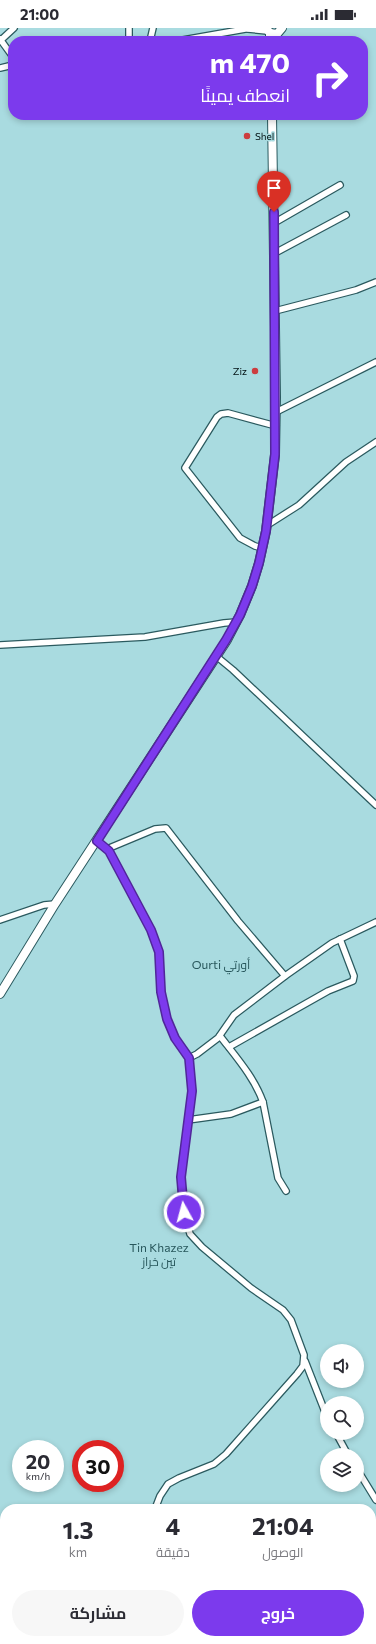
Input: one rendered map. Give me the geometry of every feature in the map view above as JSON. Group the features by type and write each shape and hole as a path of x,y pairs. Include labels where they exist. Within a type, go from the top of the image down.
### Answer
{"main road":[{"path":"0,994 55,904 216,656 236,622 252,586 266,526 275,454 275,253 272,120"}],"street":[{"path":"8,50 1,39 14,28"},
{"path":"201,36 225,31 249,29 273,34"},
{"path":"274,223 340,184"},
{"path":"275,253 346,215"},
{"path":"275,311 356,290 376,282"},
{"path":"276,412 376,362"},
{"path":"262,548 250,544 240,538 185,468 213,422 221,414 228,413 276,426"},
{"path":"266,526 293,510 346,462 376,442"},
{"path":"0,645 145,637 236,622"},
{"path":"216,656 233,670 376,805"},
{"path":"107,849 155,829 166,828 238,921 285,976"},
{"path":"97,841 107,849 157,942 161,967 161,992 167,1019 175,1038 189,1058 192,1091 181,1187 185,1218 190,1234 202,1247 245,1283 285,1312 295,1328 303,1350 305,1361 320,1399"},
{"path":"0,920 44,905 55,904"},
{"path":"189,1058 205,1049 220,1036 234,1015 285,976 340,939 376,922"},
{"path":"229,1047 328,991 353,981 354,976 340,939"},
{"path":"220,1036 255,1084 263,1102 276,1172 281,1185 286,1192"},
{"path":"188,1120 231,1114 263,1102"},
{"path":"157,1504 168,1484 214,1464 226,1454 297,1374 305,1361"},
{"path":"364,1480 376,1500"}],"place":[{"name":"Shel","path":"247,136"},
{"name":"Ziz","path":"255,371"}],"district":[{"name":"Ourti أورتي","path":"221,965"},
{"name":"Tin Khazez تين خراز","path":"159,1255"}],"route":[{"path":"184,1212 181,1177 192,1091 189,1058 186,1056 175,1038 163,1006 161,992 161,967 157,942 109,851 97,841 202,680 226,640 240,615 256,575 266,531 275,454 276,397 274,212"}]}
